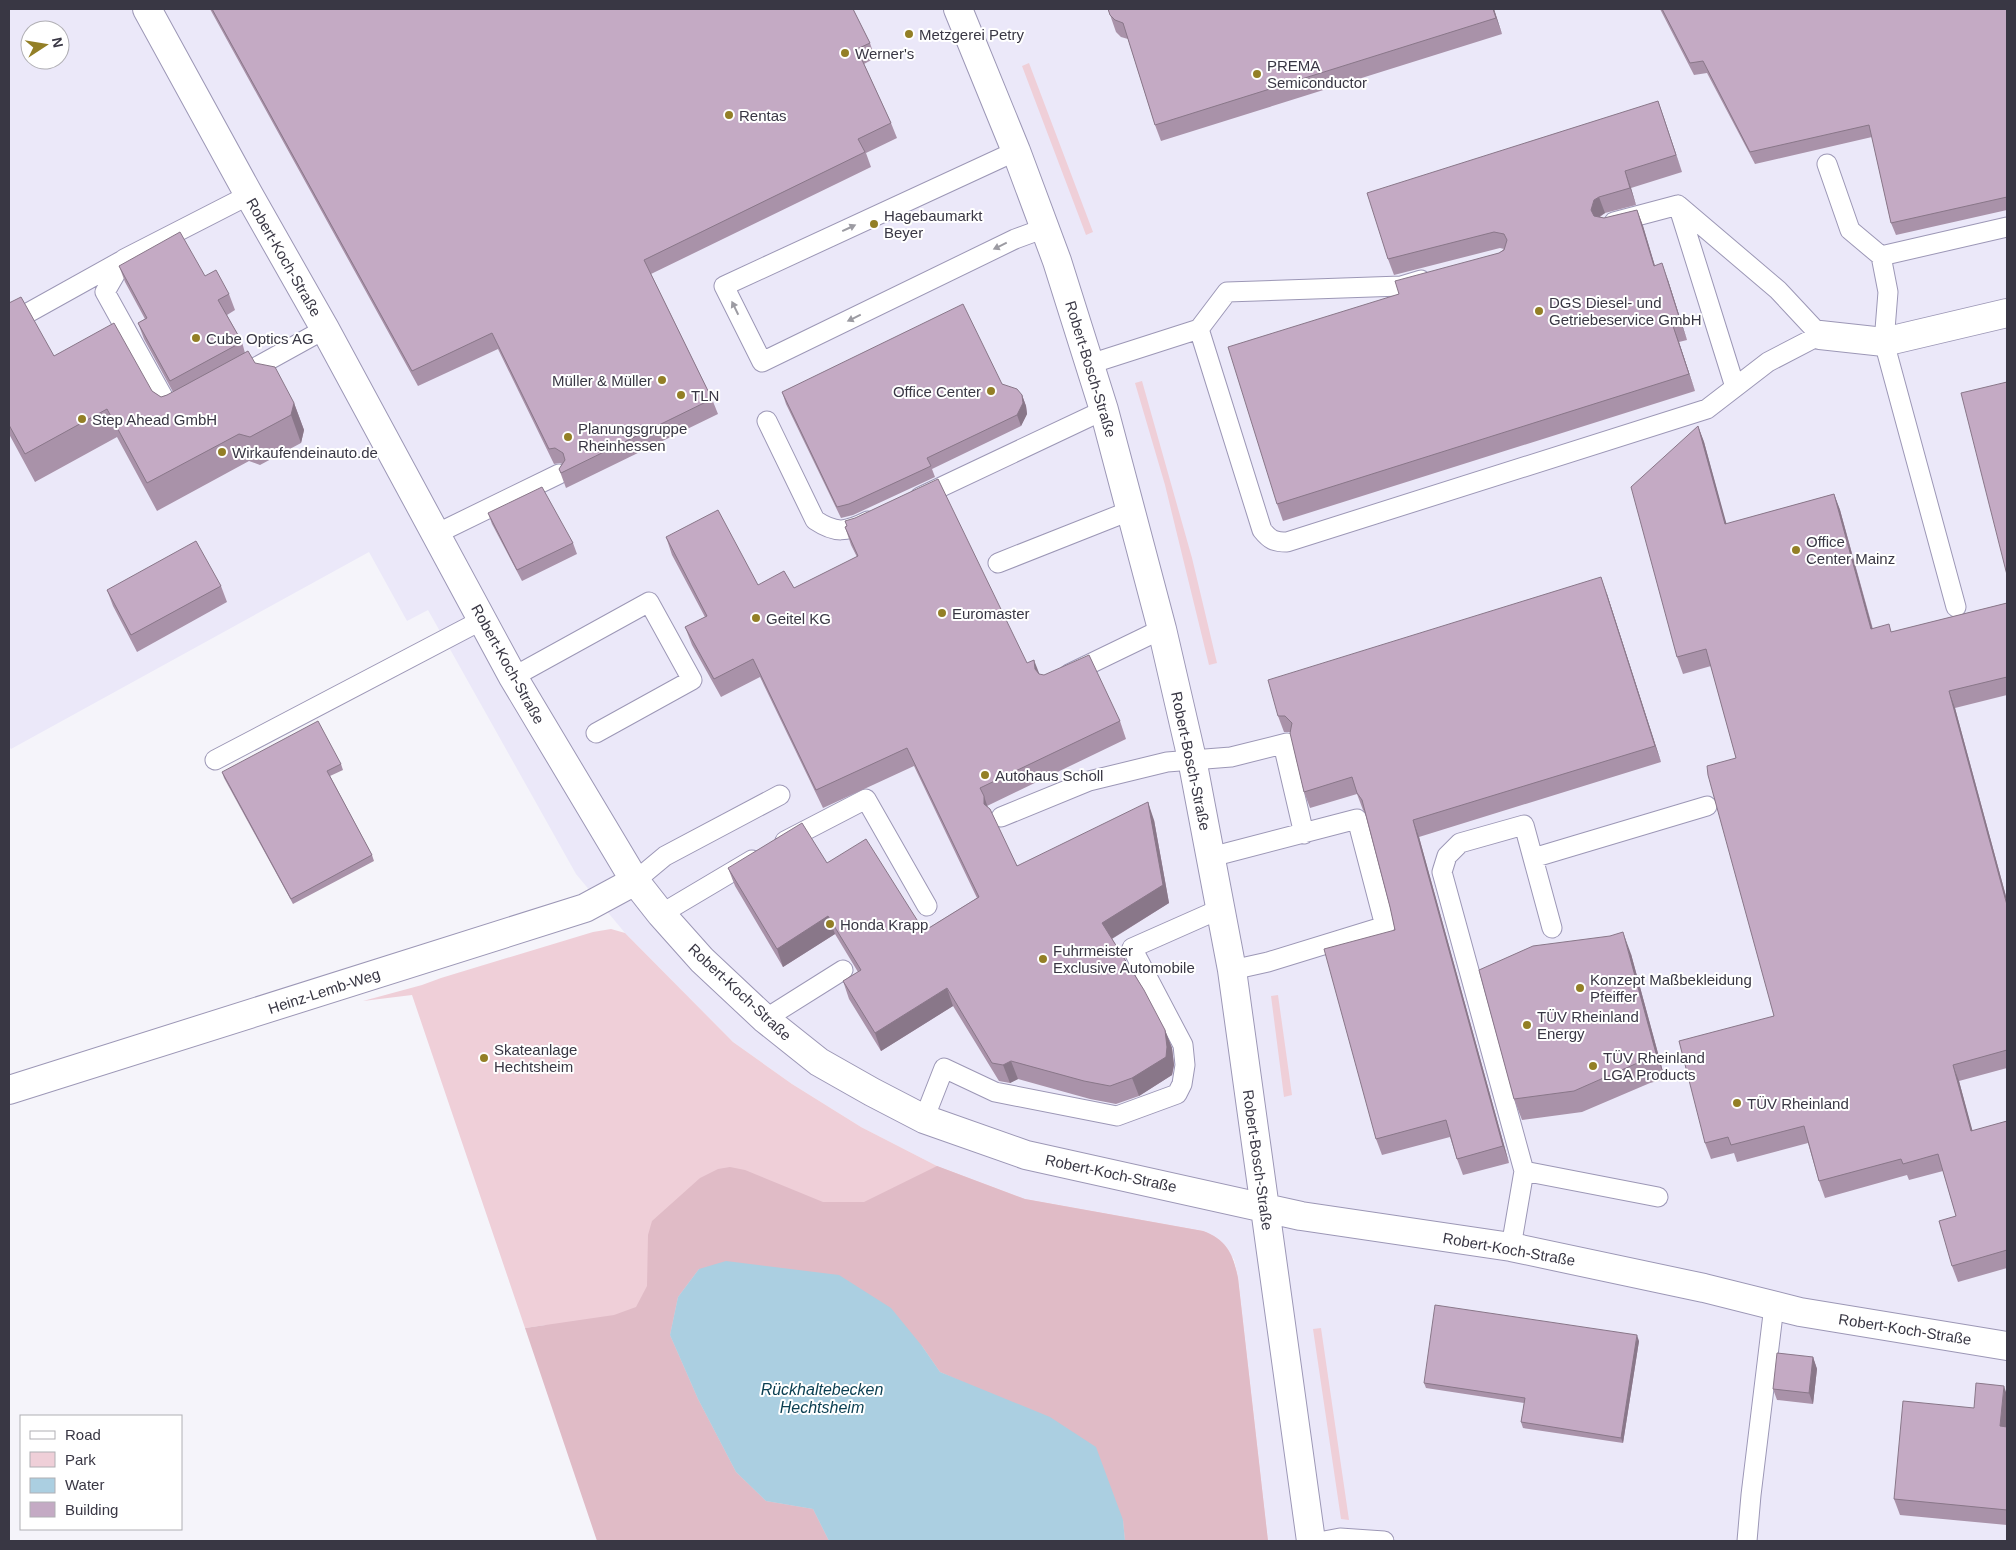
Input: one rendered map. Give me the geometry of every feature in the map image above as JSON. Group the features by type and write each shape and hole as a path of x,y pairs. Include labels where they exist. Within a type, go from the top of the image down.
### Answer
{"street":[{"name":"Robert-Koch-Straße","path":"147,9 325,329 512,677 635,881 661,914 702,960 765,1019 819,1062 924,1119 1026,1155 1301,1216 1511,1247 1704,1288 1774,1306 2007,1346"},
{"name":"Robert-Bosch-Straße","path":"958,9 1045,228 1090,364 1132,510 1192,759 1232,970 1311,1541"},
{"path":"1820,335 1884,342 2007,313"},
{"name":"Heinz-Lemb-Weg","path":"9,1090 585,908 635,881"}],"lane":[{"path":"1016,151 724,286 762,362 1015,239 1045,228"},
{"path":"1827,164 1850,230 1881,256 1888,292 1884,342 1956,607"},
{"path":"26,314 124,259 249,195"},
{"path":"1608,224 1678,205"},
{"path":"1199,329 1262,530 1269,539 1276,542 1287,542 1707,409 1768,362 1820,335 1778,290 1678,205"},
{"path":"1678,205 1735,387"},
{"path":"1881,256 2007,227"},
{"path":"124,259 105,292 172,413 189,404"},
{"path":"1090,364 1199,329 1227,292 1401,286 1438,276"},
{"path":"223,385 325,329"},
{"path":"902,505 1104,410"},
{"path":"767,421 816,520 828,529 842,530 857,526 884,514"},
{"path":"436,534 559,474"},
{"path":"998,563 1132,510"},
{"path":"512,677 649,602 692,680 596,733"},
{"path":"215,760 482,620"},
{"path":"1051,682 1162,629"},
{"path":"1001,817 1089,781 1161,763 1231,757 1285,743 1304,834"},
{"path":"635,881 664,856 780,795"},
{"path":"661,914 803,831 866,800 927,906"},
{"path":"1533,858 1707,806"},
{"path":"1210,857 1357,819 1385,926 1268,962 1232,970"},
{"path":"1511,1247 1524,1171 1442,872 1446,856 1460,843 1524,825 1552,928"},
{"path":"924,1119 944,1068 996,1092 1117,1116 1177,1094 1182,1084 1185,1065 1183,1045 1132,948 1220,909"},
{"path":"765,1019 843,970"},
{"path":"1524,1171 1658,1197"},
{"path":"1747,1541 1774,1306"},
{"path":"1324,1541 1340,1538 1384,1541"}],"shaded area":[{"path":"9,9 2007,9 2007,1541 1268,1541 1238,1278 1234,1259 1203,1231 1025,1199 937,1166 861,1127 792,1084 733,1042 625,933 576,874 428,610 407,621 369,552 11,749 9,746"},
{"path":"937,1166 1025,1199 1203,1231 1223,1243 1234,1262 1238,1278 1268,1541 1125,1541 1123,1520 972,1386 940,1372 922,1346 699,1269 678,1297 670,1335 698,1399 736,1472 766,1501 813,1509 829,1541 597,1541 525,1328 614,1315 636,1307 647,1286 648,1235 652,1221 700,1178 718,1169 730,1167 745,1170 823,1202 864,1202"}],"green space":[{"path":"1029,63 1093,232 1086,235 1022,66"},
{"path":"1142,381 1192,558 1217,663 1209,665 1165,485 1135,383"},
{"path":"611,929 625,933 733,1042 792,1084 861,1127 937,1166 1025,1199 1203,1231 1223,1243 1234,1262 1238,1278 1268,1541 620,1541 546,1325 525,1328 412,995 363,1001 422,985 593,932"},
{"path":"1278,995 1292,1095 1284,1097 1271,996"},
{"path":"1321,1328 1349,1520 1341,1519 1313,1329"}],"water":[{"name":"Rückhaltebecken Hechtsheim","path":"726,1261 839,1275 891,1308 922,1346 940,1372 1050,1417 1096,1447 1123,1520 1125,1541 829,1541 813,1509 766,1501 736,1472 698,1399 670,1335 678,1297 699,1269"}],"building":[{"path":"212,9 853,9 870,43 857,49 891,123 858,139 865,152 644,260 712,399 561,473 559,469 565,460 563,453 555,448 549,449 492,333 412,371"},
{"name":"PREMA Semiconductor","path":"1108,9 1493,9 1496,18 1155,125 1123,23 1115,20 1110,15"},
{"path":"1662,9 2007,9 2007,197 1891,223 1869,125 1750,152 1703,61 1690,63"},
{"name":"DGS Diesel- und Getriebeservice GmbH","path":"1658,101 1676,155 1625,171 1630,188 1599,197 1594,200 1591,210 1594,216 1604,218 1637,210 1654,266 1662,263 1681,323 1673,326 1689,374 1277,504 1228,347 1399,294 1395,281 1499,253 1504,250 1507,240 1504,234 1494,232 1388,259 1367,193"},
{"name":"Cube Optics AG","path":"180,232 205,276 216,270 229,294 218,300 242,342 170,381 138,323 147,318 119,266"},
{"path":"21,297 54,356 114,323 152,391 161,397 248,351 255,363 275,367 294,403 291,415 250,437 239,434 147,483 107,409 25,454 9,425 9,303"},
{"path":"963,304 1002,384 1017,389 1022,395 1023,403 1017,415 927,458 931,466 849,504 837,507 782,392"},
{"path":"2007,382 2007,575 1961,393"},
{"path":"1698,426 1725,524 1834,494 1871,629 1889,624 1891,632 2007,603 2007,677 1949,691 2007,905 2007,1050 1953,1065 1971,1131 2007,1121 2007,1250 1952,1266 1939,1221 1956,1216 1938,1154 1903,1164 1901,1159 1819,1181 1804,1126 1731,1145 1728,1137 1705,1143 1679,1041 1774,1016 1708,775 1707,766 1736,758 1706,649 1677,657 1631,487"},
{"path":"938,479 1027,663 1034,660 1035,669 1039,674 1044,675 1089,655 1120,721 980,788 984,796 984,804 990,809 1017,866 1148,802 1163,885 1102,923 1144,990 1165,1030 1166,1057 1132,1078 1110,1086 1084,1081 1011,1061 1003,1065 992,1063 947,988 875,1033 843,981 861,970 828,916 777,949 728,868 802,823 827,863 866,839 924,931 979,897 907,748 816,790 753,659 714,679 685,627 707,616 666,537 718,510 758,585 784,571 794,588 858,556 845,527 847,526 845,521"},
{"path":"542,487 573,543 517,570 488,513"},
{"path":"196,541 221,586 131,635 107,590"},
{"path":"1601,577 1655,746 1413,820 1503,1146 1457,1159 1446,1120 1376,1139 1324,949 1395,930 1390,907 1362,800 1357,793 1352,777 1304,792 1290,733 1292,723 1285,716 1278,716 1268,680"},
{"path":"318,721 341,764 327,771 372,855 291,899 222,772"},
{"path":"1623,932 1657,1057 1642,1061 1574,1091 1514,1099 1479,970 1533,946 1610,936"},
{"path":"1435,1305 1637,1335 1621,1438 1521,1422 1525,1398 1424,1383"},
{"path":"1777,1353 1813,1357 1809,1393 1773,1389"},
{"path":"1976,1383 2004,1386 2000,1426 2007,1427 2007,1510 1894,1499 1903,1401 1974,1408"}],"place":[{"name":"Metzgerei Petry","path":"909,34"},
{"name":"Werner's","path":"845,53"},
{"name":"PREMA Semiconductor","path":"1257,74"},
{"name":"Rentas","path":"729,115"},
{"name":"Hagebaumarkt Beyer","path":"874,224"},
{"name":"DGS Diesel- und Getriebeservice GmbH","path":"1539,311"},
{"name":"Cube Optics AG","path":"196,338"},
{"name":"Müller & Müller","path":"662,380"},
{"name":"Office Center","path":"991,391"},
{"name":"TLN","path":"681,395"},
{"name":"Step Ahead GmbH","path":"82,419"},
{"name":"Planungsgruppe Rheinhessen","path":"568,437"},
{"name":"Wirkaufendeinauto.de","path":"222,452"},
{"name":"Office Center Mainz","path":"1796,550"},
{"name":"Euromaster","path":"942,613"},
{"name":"Geitel KG","path":"756,618"},
{"name":"Autohaus Scholl","path":"985,775"},
{"name":"Honda Krapp","path":"830,924"},
{"name":"Fuhrmeister Exclusive Automobile","path":"1043,959"},
{"name":"Konzept Maßbekleidung Pfeiffer","path":"1580,988"},
{"name":"TÜV Rheinland Energy","path":"1527,1025"},
{"name":"Skateanlage Hechtsheim","path":"484,1058"},
{"name":"TÜV Rheinland LGA Products","path":"1593,1066"},
{"name":"TÜV Rheinland","path":"1737,1103"}]}
